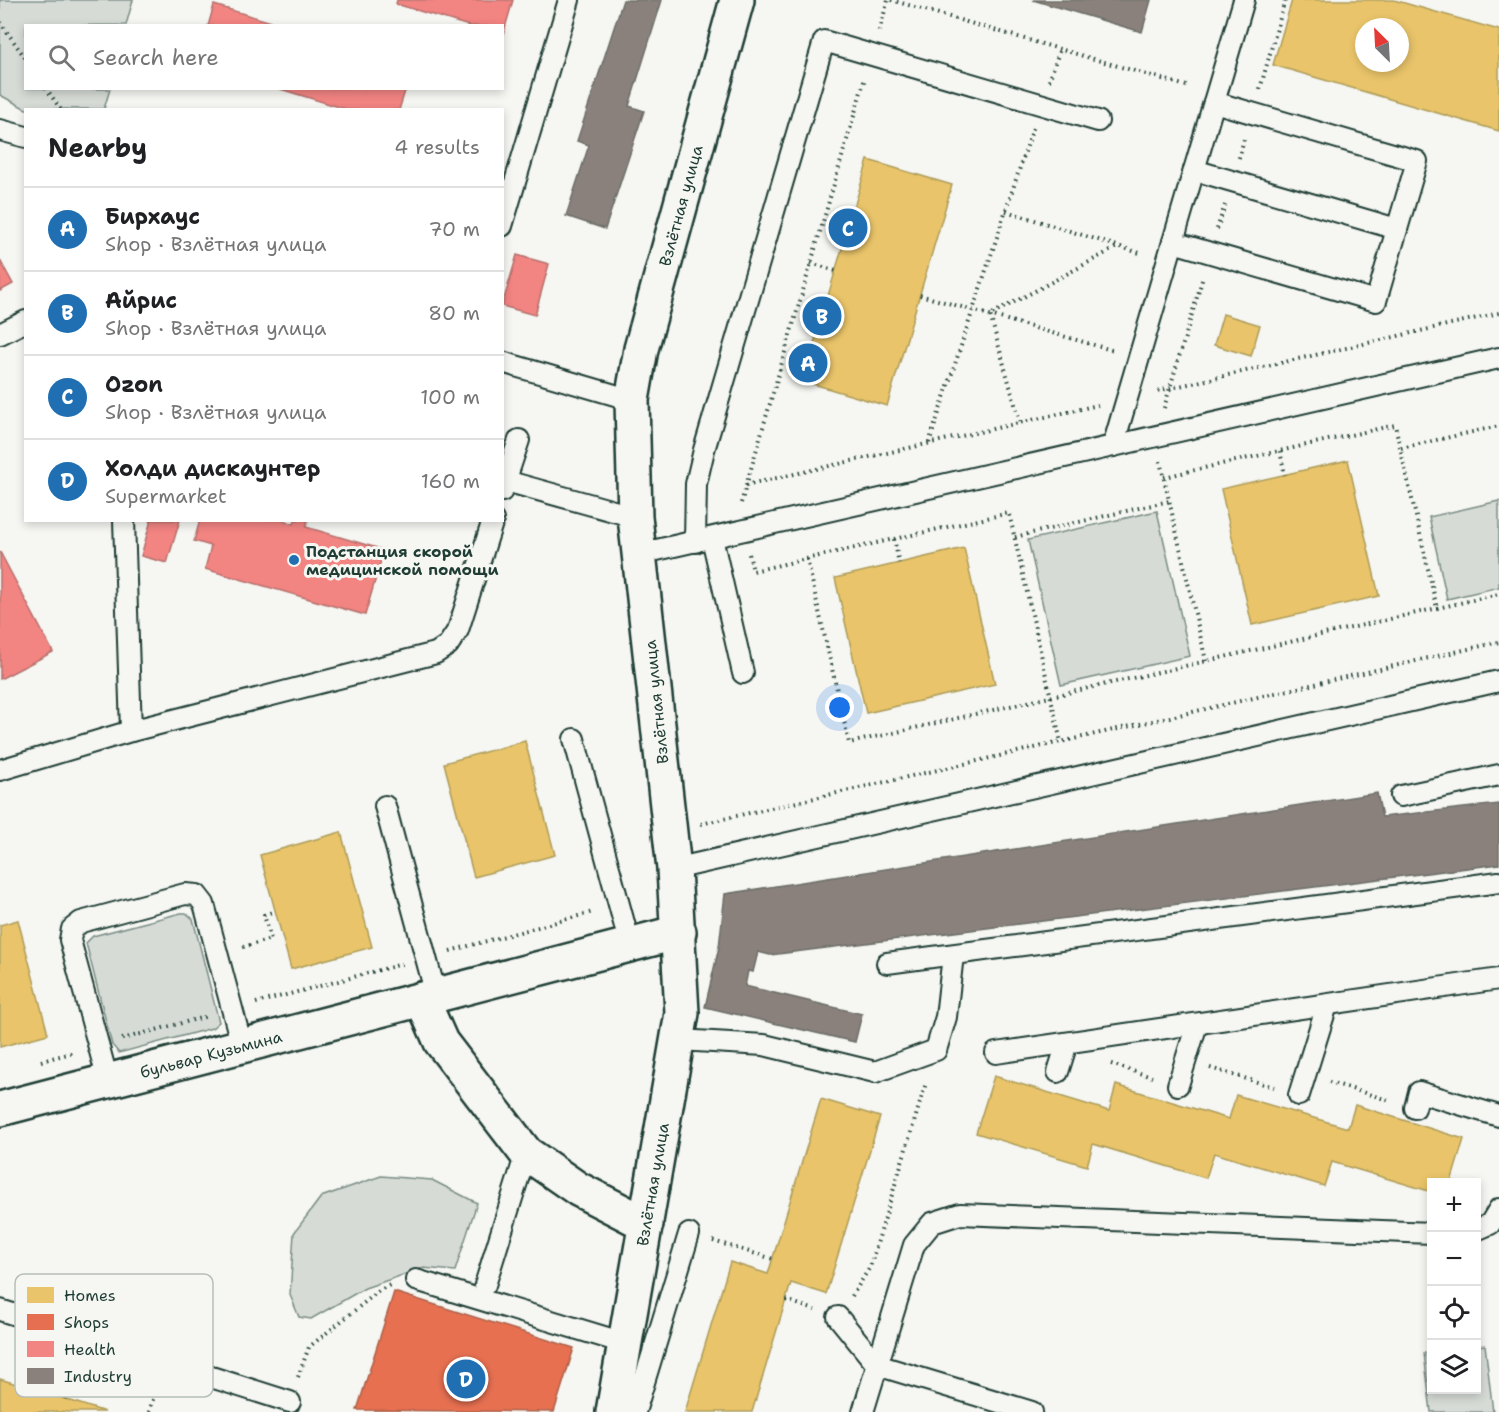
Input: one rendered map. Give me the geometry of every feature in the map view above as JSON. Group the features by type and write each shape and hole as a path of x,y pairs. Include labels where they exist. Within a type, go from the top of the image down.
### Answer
{"street":[{"name":"Взлётная улица","path":"613,1412 682,1013 674,869 635,517 632,400 641,349 737,0"},
{"name":"бульвар Кузьмина","path":"0,1109 679,932"},
{"path":"429,997 441,1042 526,1153 578,1189 646,1224"}],"lane":[{"path":"504,219 569,0"},
{"path":"1113,446 1244,0"},
{"path":"743,673 704,540 696,484 824,41 1098,121"},
{"path":"1173,242 1376,301 1417,161 1215,98"},
{"path":"0,129 24,136"},
{"path":"1194,170 1397,229"},
{"path":"0,334 24,322"},
{"path":"639,554 1499,358"},
{"path":"504,363 632,400"},
{"path":"519,440 504,484 635,517"},
{"path":"124,522 131,731"},
{"path":"0,770 131,731 436,653 448,645 458,630 492,522"},
{"path":"674,869 1499,681"},
{"path":"574,739 630,945"},
{"path":"1401,796 1499,775"},
{"path":"385,806 426,957 429,997"},
{"path":"887,963 1499,882"},
{"path":"108,1081 70,940 72,929 81,922 185,894 197,895 204,904 242,1046"},
{"path":"679,1040 764,1045 875,1072 936,1050 946,1017 953,955"},
{"path":"996,1053 1065,1046 1499,979"},
{"path":"1299,1095 1327,1005"},
{"path":"1178,1084 1197,1024"},
{"path":"1058,1072 1065,1046"},
{"path":"1414,1108 1419,1092 1499,1116"},
{"path":"485,1285 526,1153"},
{"path":"1481,1228 1490,1224 1499,1209"},
{"path":"863,1412 914,1245 932,1223 960,1214 1427,1233"},
{"path":"635,1412 689,1234"},
{"path":"416,1280 624,1343"},
{"path":"0,1310 15,1315"},
{"path":"838,1317 878,1365 1032,1412"},
{"path":"213,1378 290,1402"}],"path":[{"path":"740,509 890,0 1060,49 1215,98"},
{"path":"0,22 24,56"},
{"path":"929,444 1060,49"},
{"path":"47,90 60,108"},
{"path":"1006,211 1168,262"},
{"path":"990,315 1119,246"},
{"path":"811,264 836,271"},
{"path":"920,295 1139,358"},
{"path":"746,485 1499,313"},
{"path":"990,315 1020,423"},
{"path":"1206,661 1164,477 1395,425 1437,608"},
{"path":"1401,448 1499,426"},
{"path":"1280,451 1285,475"},
{"path":"1015,537 1169,501"},
{"path":"753,571 1009,513 1061,742"},
{"path":"894,539 899,563"},
{"path":"807,559 849,742 1499,594"},
{"path":"670,831 1499,642"},
{"path":"426,957 619,905"},
{"path":"243,947 271,939 264,915 275,911"},
{"path":"1065,1046 1178,1084"},
{"path":"838,1317 870,1267 936,1050"},
{"path":"1186,1061 1299,1095"},
{"path":"1305,1075 1414,1108"},
{"path":"689,1234 773,1259"},
{"path":"300,1371 309,1347 380,1290 395,1283 416,1280"},
{"path":"149,1412 154,1397"}],"shaded area":[{"path":"0,0 133,0 126,24 24,24 24,90 110,90 104,108 24,108 0,95"},
{"path":"1499,501 1499,587 1447,599 1429,517"},
{"path":"1157,511 1190,656 1061,685 1028,540"},
{"path":"186,913 193,919 219,1022 212,1028 119,1053 112,1045 86,943 93,936"},
{"path":"381,1176 432,1180 477,1203 455,1271 423,1268 365,1288 311,1319 299,1317 290,1295 294,1233 321,1197"},
{"path":"1485,1345 1493,1412 1431,1412 1429,1394 1481,1394 1481,1346"},
{"path":"1424,1353 1427,1353 1427,1378"}],"building: Homes":[{"path":"1292,0 1394,0 1499,30 1499,131 1273,65"},
{"path":"868,160 952,185 887,406 803,381"},
{"path":"1223,314 1260,325 1251,356 1214,345"},
{"path":"1348,460 1379,596 1252,625 1221,489"},
{"path":"964,548 995,684 866,713 835,578"},
{"path":"525,741 555,855 474,877 444,763"},
{"path":"341,832 372,947 291,969 260,855"},
{"path":"18,920 48,1034 0,1047 0,925"},
{"path":"994,1076 1109,1111 1116,1085 1229,1119 1236,1095 1348,1128 1355,1105 1464,1139 1452,1178 1427,1178 1427,1190 1332,1162 1324,1186 1214,1153 1206,1178 1093,1144 1087,1166 976,1133"},
{"path":"821,1099 880,1117 826,1294 791,1283 752,1412 685,1412 730,1262 768,1274"},
{"path":"0,1379 15,1384 15,1397 58,1397 105,1412 0,1412"}],"building: Shops":[{"path":"394,1292 574,1348 554,1412 357,1410"}],"building: Health":[{"path":"397,0 513,0 504,32 504,24 462,24 396,4"},
{"path":"214,5 278,24 209,24"},
{"path":"284,90 405,90 400,108 342,108"},
{"path":"517,255 549,264 535,315 504,307"},
{"path":"0,260 13,284 0,291"},
{"path":"150,522 179,522 167,563 141,556"},
{"name":"Подстанция скорой медицинской помощи","path":"199,522 288,522 294,524 294,522 307,522 306,527 384,550 365,615 205,569 211,546 194,541"},
{"path":"0,552 53,652 0,679"}],"building: Industry":[{"path":"623,0 662,0 629,106 644,111 605,229 566,216 589,145 577,141"},
{"path":"1033,0 1151,0 1142,32"},
{"path":"1377,793 1382,817 1499,804 1499,864 770,955 758,952 753,972 748,971 745,986 862,1014 855,1042 705,1007 719,947 725,894"}],"place":[{"name":"Ozon","path":"848,228"},
{"name":"Айрис","path":"822,316"},
{"name":"Бирхаус","path":"808,363"},
{"name":"Подстанция скорой медицинской помощи","path":"294,560"},
{"name":"Холди дискаунтер","path":"466,1379"}]}
